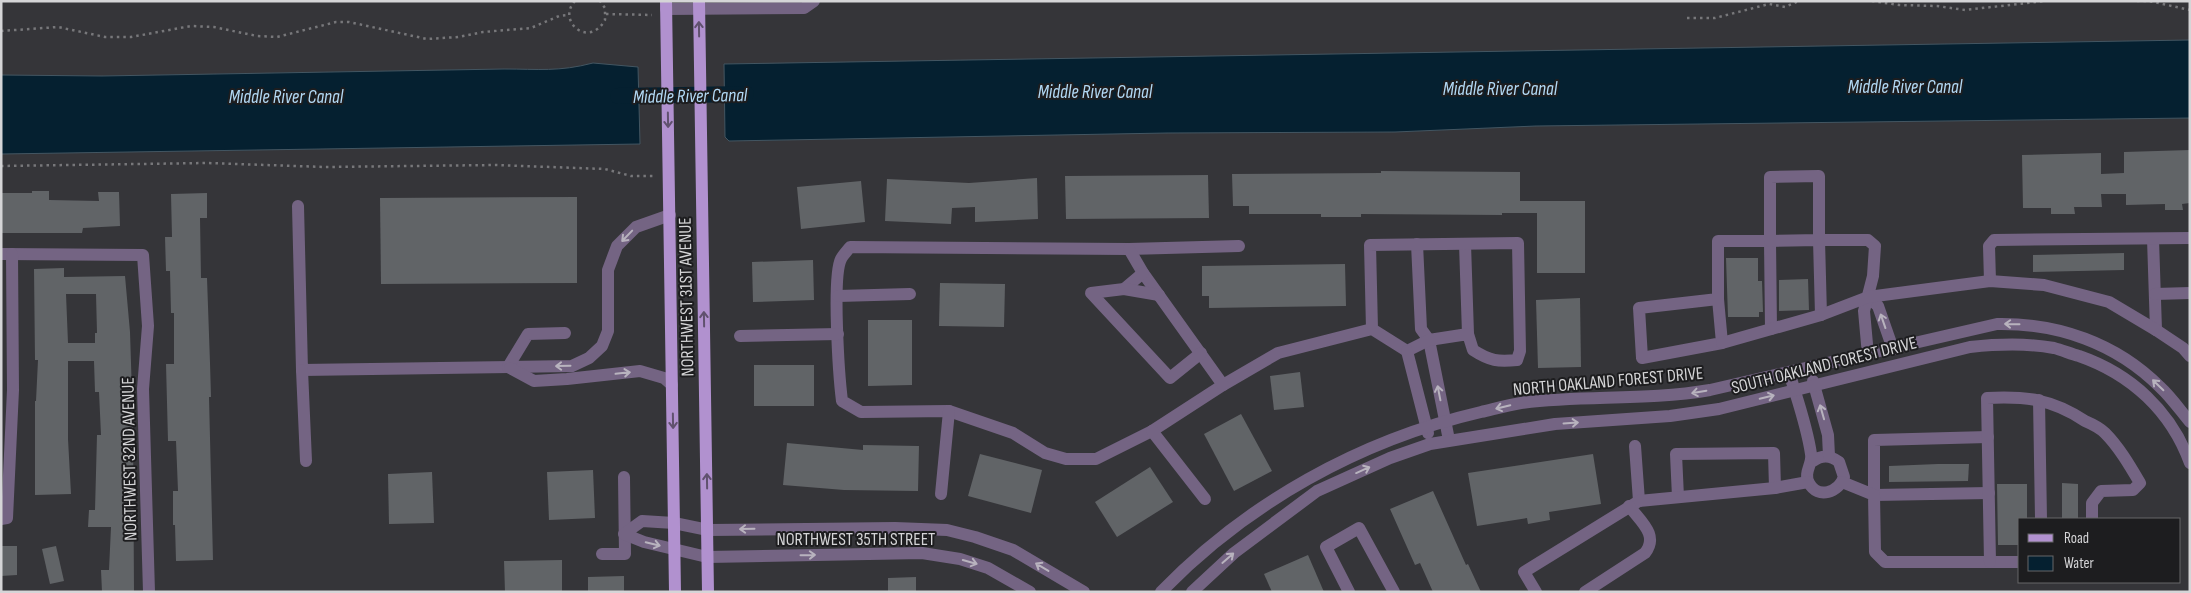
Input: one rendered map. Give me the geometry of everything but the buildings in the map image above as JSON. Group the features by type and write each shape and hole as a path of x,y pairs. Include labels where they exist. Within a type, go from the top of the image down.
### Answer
{"main road":[{"name":"NORTHWEST 31ST AVENUE","path":"699,5 708,592"},
{"name":"NORTHWEST 31ST AVENUE","path":"666,9 675,592"}],"street":[{"path":"666,9 699,5 804,8 814,1"},
{"path":"1771,329 1770,177 1819,176 1821,315"},
{"path":"298,206 306,461"},
{"path":"302,370 572,366 589,358 602,346 608,331 608,270 617,246 636,227 670,215"},
{"path":"1990,281 1989,246 1994,240 2190,238"},
{"path":"2153,239 2156,330"},
{"path":"1722,343 1718,299 1718,241 1868,240 1875,246 1874,276 1864,311 1868,355"},
{"path":"1372,329 1370,245 1518,243 1520,351 1517,360 1487,359 1473,350 1468,334 1465,244"},
{"path":"1417,244 1421,329 1429,340 1449,440"},
{"path":"1240,246 1129,249 850,247 841,259 838,278 839,380 842,401 861,412 949,411 1012,433 1045,453 1066,460 1096,459 1152,431 1223,384 1278,353 1372,329 1407,351 1430,444"},
{"path":"1129,249 1143,273 1223,384"},
{"path":"4,519 7,390 6,254"},
{"name":"NORTHWEST 32ND AVENUE","path":"6,254 143,255 148,326 143,389 149,592"},
{"path":"1124,289 1143,273"},
{"path":"1718,299 1639,308 1642,358 1722,343 1821,315 1868,297 1990,281 2044,286 2109,302 2187,350"},
{"path":"1159,295 1124,289 1091,293 1170,378 1202,353"},
{"path":"838,296 910,294"},
{"path":"2154,294 2190,294"},
{"path":"1868,297 1878,306 1893,349"},
{"name":"NORTH OAKLAND FOREST DRIVE","path":"1161,592 1216,540 1285,492 1342,460 1426,426 1521,403 1675,397 1809,369 1997,324 2044,327 2096,342 2131,362 2161,387 2190,422"},
{"path":"508,367 528,334 565,333"},
{"path":"740,336 838,334"},
{"path":"1407,351 1429,340 1468,334"},
{"name":"SOUTH OAKLAND FOREST DRIVE","path":"1192,592 1234,553 1318,491 1390,458 1430,444 1555,424 1670,416 1720,409 1815,387 1970,347 2029,345 2055,348 2102,364 2125,378 2147,396 2167,419 2184,434 2189,460"},
{"path":"508,367 534,381 640,371 659,376 672,385"},
{"path":"1809,369 1828,435 1830,456"},
{"path":"1789,372 1809,437 1812,461"},
{"path":"1990,562 1987,398 2011,397 2039,400 2066,408 2104,432 2130,464 2140,483 2133,490 2101,491 2092,503 2092,518"},
{"path":"2039,400 2041,518"},
{"path":"941,494 949,411"},
{"path":"1152,431 1204,500"},
{"path":"1988,437 1874,440 1875,552 1885,562 2018,562"},
{"path":"1585,592 1645,553 1651,545 1651,536 1634,503 1635,446"},
{"path":"1678,497 1676,454 1774,452 1775,488"},
{"path":"1830,456 1842,466 1844,477 1834,490 1828,493 1817,491 1808,482 1807,471 1812,461 1818,457 1830,456"},
{"path":"602,554 625,554 624,477"},
{"path":"1536,592 1524,572 1634,503 1775,488 1808,482"},
{"path":"1842,482 1874,495 1989,493"},
{"path":"624,534 642,521 674,523 708,530 895,528 948,530 1014,550 1084,592"},
{"path":"1349,592 1326,547 1359,528 1394,592"},
{"name":"NORTHWEST 35TH STREET","path":"624,534 644,542 707,557 922,553 971,561 988,568 1030,592"}],"path":[{"path":"575,1 569,15 574,27 585,33 592,33 602,26 606,14 600,1"},
{"path":"1687,18 1715,18 1769,4 1784,7 1799,1"},
{"path":"1872,1 1965,10 2045,1"},
{"path":"2137,1 2150,1 2190,10"},
{"path":"606,14 666,9"},
{"path":"1,31 58,27 105,37 131,37 192,26 214,27 257,36 277,37 336,22 349,22 427,39 531,28 559,16 569,15"},
{"path":"1,166 207,163 325,167 496,165 604,169 631,176 669,176"}],"water":[{"path":"2190,40 2190,118 1536,126 1395,132 1167,133 729,141 725,137 724,64"},
{"path":"593,63 638,67 640,144 1,154 1,75 102,76 548,69 570,68"}],"waterway":[{"name":"Middle River Canal","path":"618,96 746,94"}]}
